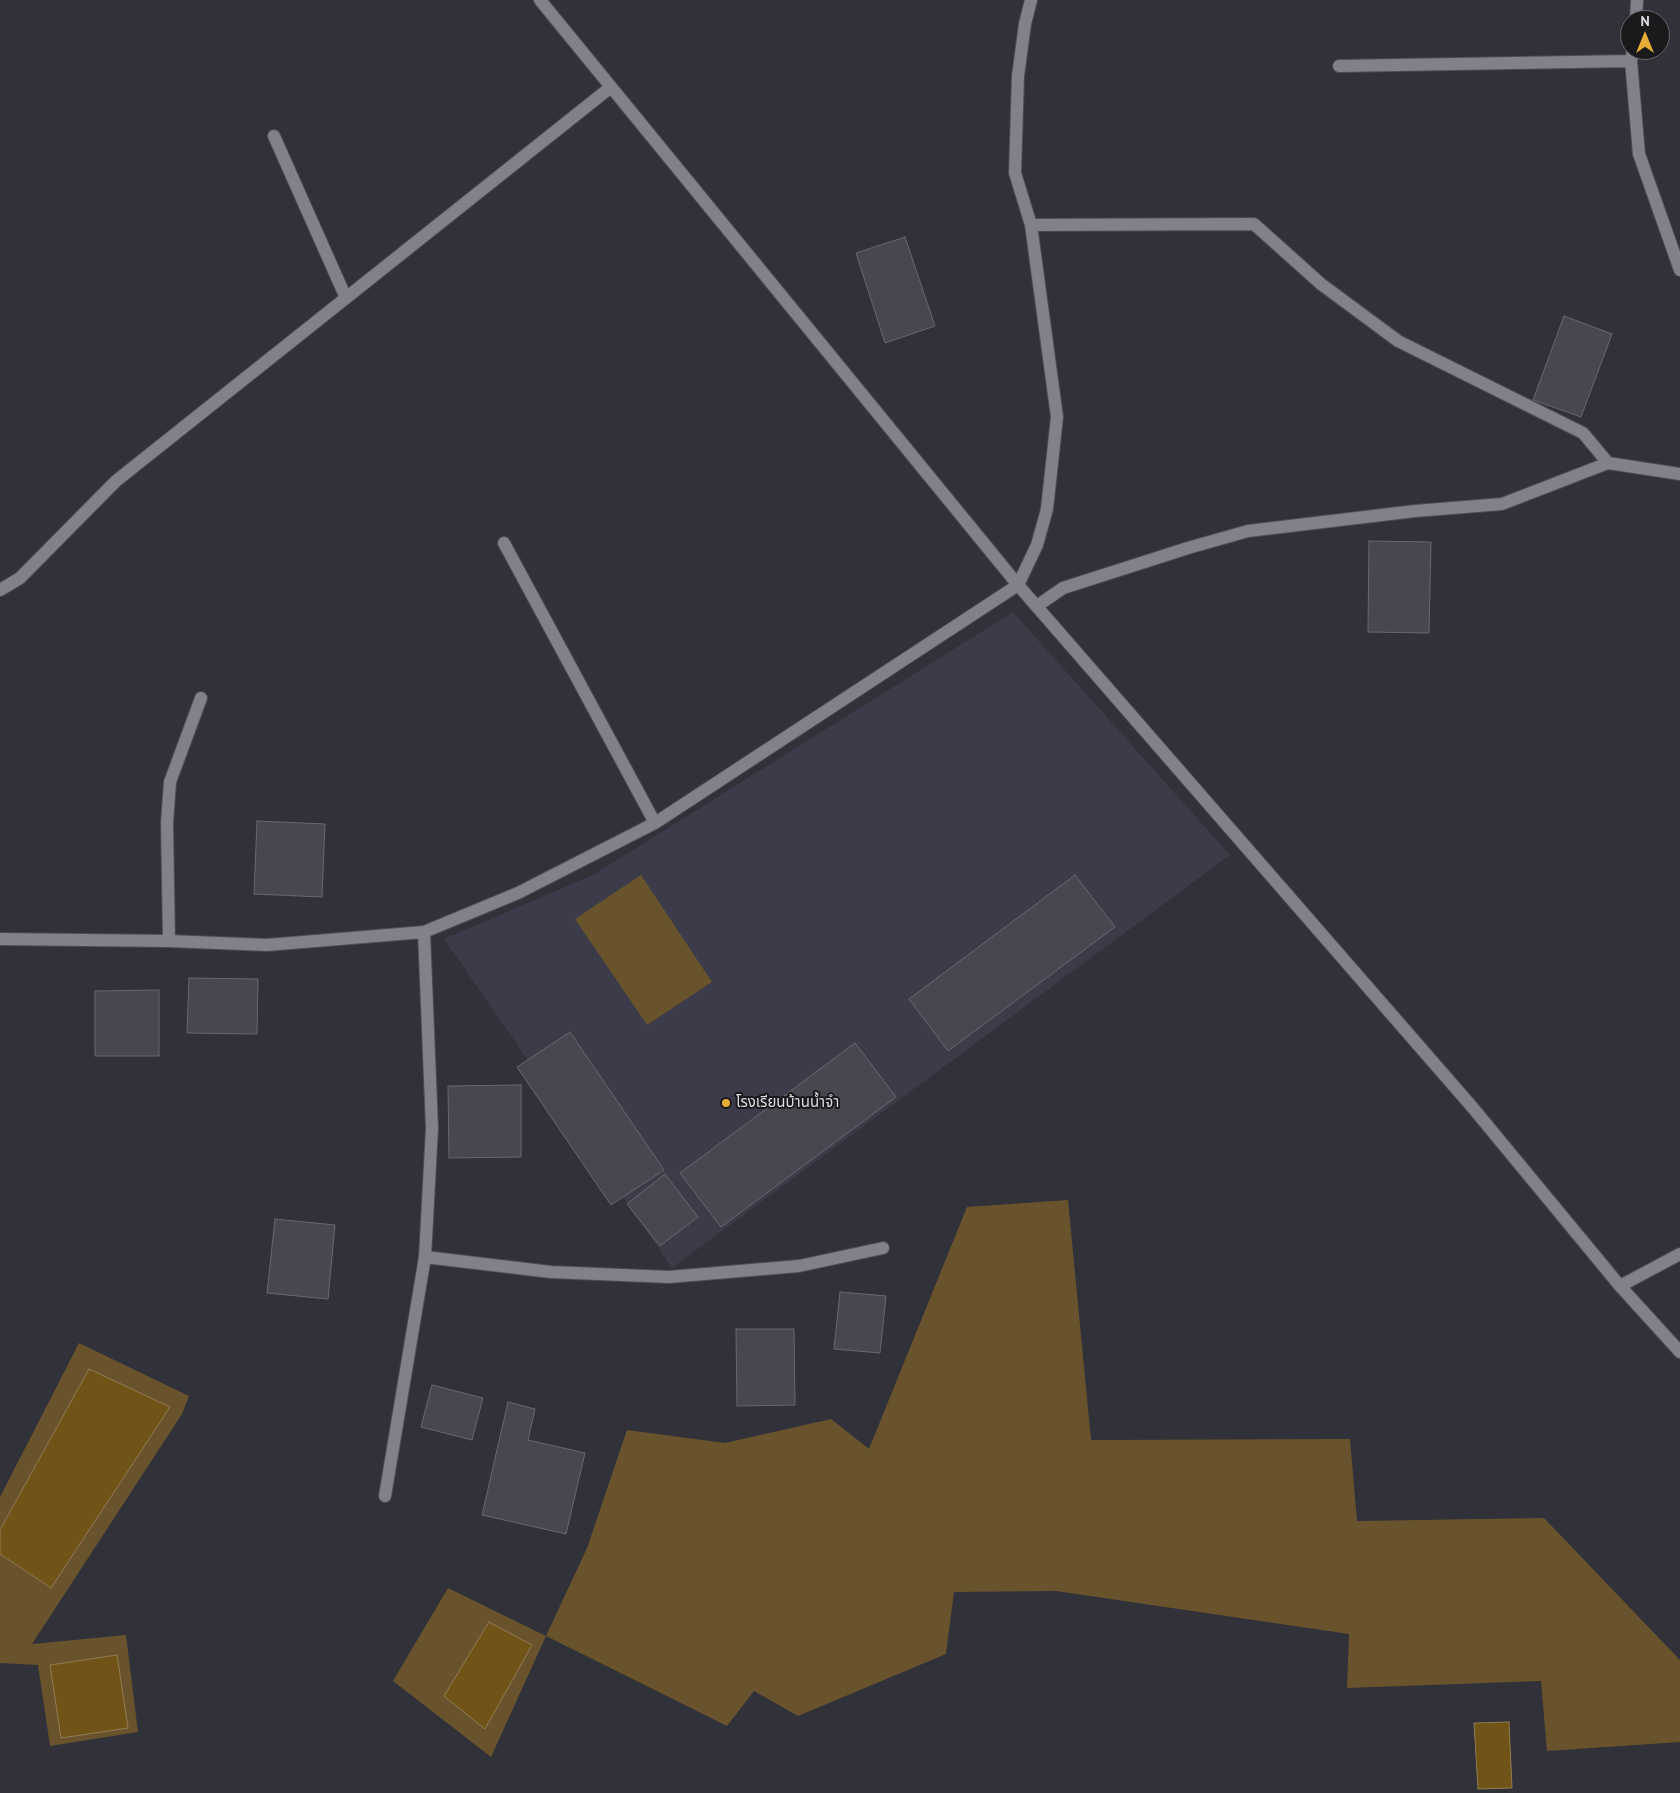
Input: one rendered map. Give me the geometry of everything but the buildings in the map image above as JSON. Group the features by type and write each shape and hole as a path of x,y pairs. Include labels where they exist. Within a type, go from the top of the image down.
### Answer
{"street":[{"path":"540,0 1018,585 1473,1108 1620,1286 1680,1352"},
{"path":"0,939 169,940 267,945 424,932 518,893 655,823 1018,585 1037,545 1048,509 1057,417 1031,225 1015,174 1018,76 1024,24 1030,0"},
{"path":"1339,66 1620,56"},
{"path":"1632,60 1639,154 1680,270"},
{"path":"0,590 20,578 116,481 611,87"},
{"path":"274,136 346,298"},
{"path":"1031,225 1254,224 1320,284 1398,341 1583,433 1608,463"},
{"path":"1037,606 1063,588 1248,531 1415,511 1502,504 1608,463 1680,474"},
{"path":"504,544 655,823"},
{"path":"169,940 167,823 170,782 201,698"},
{"path":"385,1496 425,1257 432,1128 424,932"},
{"path":"425,1257 550,1272 669,1277 799,1266 883,1248"},
{"path":"1620,1286 1680,1254"}],"shaded area":[{"name":"โรงเรียนบ้านน้ำจำ","path":"1013,612 1230,855 672,1268 444,939 593,875"},
{"path":"641,875 712,982 647,1025 575,919"},
{"path":"1068,1200 1091,1440 1350,1439 1357,1521 1544,1518 1680,1660 1680,1742 1547,1751 1541,1681 1347,1688 1349,1634 1056,1591 954,1592 946,1654 798,1716 754,1691 727,1726 546,1636 587,1548 627,1430 725,1443 831,1419 869,1449 967,1207"},
{"path":"79,1343 189,1396 182,1414 32,1644 126,1635 138,1732 50,1746 38,1665 0,1663 0,1554 51,1588 89,1369 0,1530 0,1497"},
{"path":"89,1369 170,1407 51,1588 0,1554 0,1530"},
{"path":"448,1588 546,1636 491,1757 393,1681"},
{"path":"489,1622 532,1645 485,1729 444,1696"},
{"path":"117,1655 128,1728 61,1738 50,1665"},
{"path":"1509,1722 1512,1788 1478,1789 1474,1723"}],"place":[{"name":"โรงเรียนบ้านน้ำจำ","path":"726,1103"}]}
